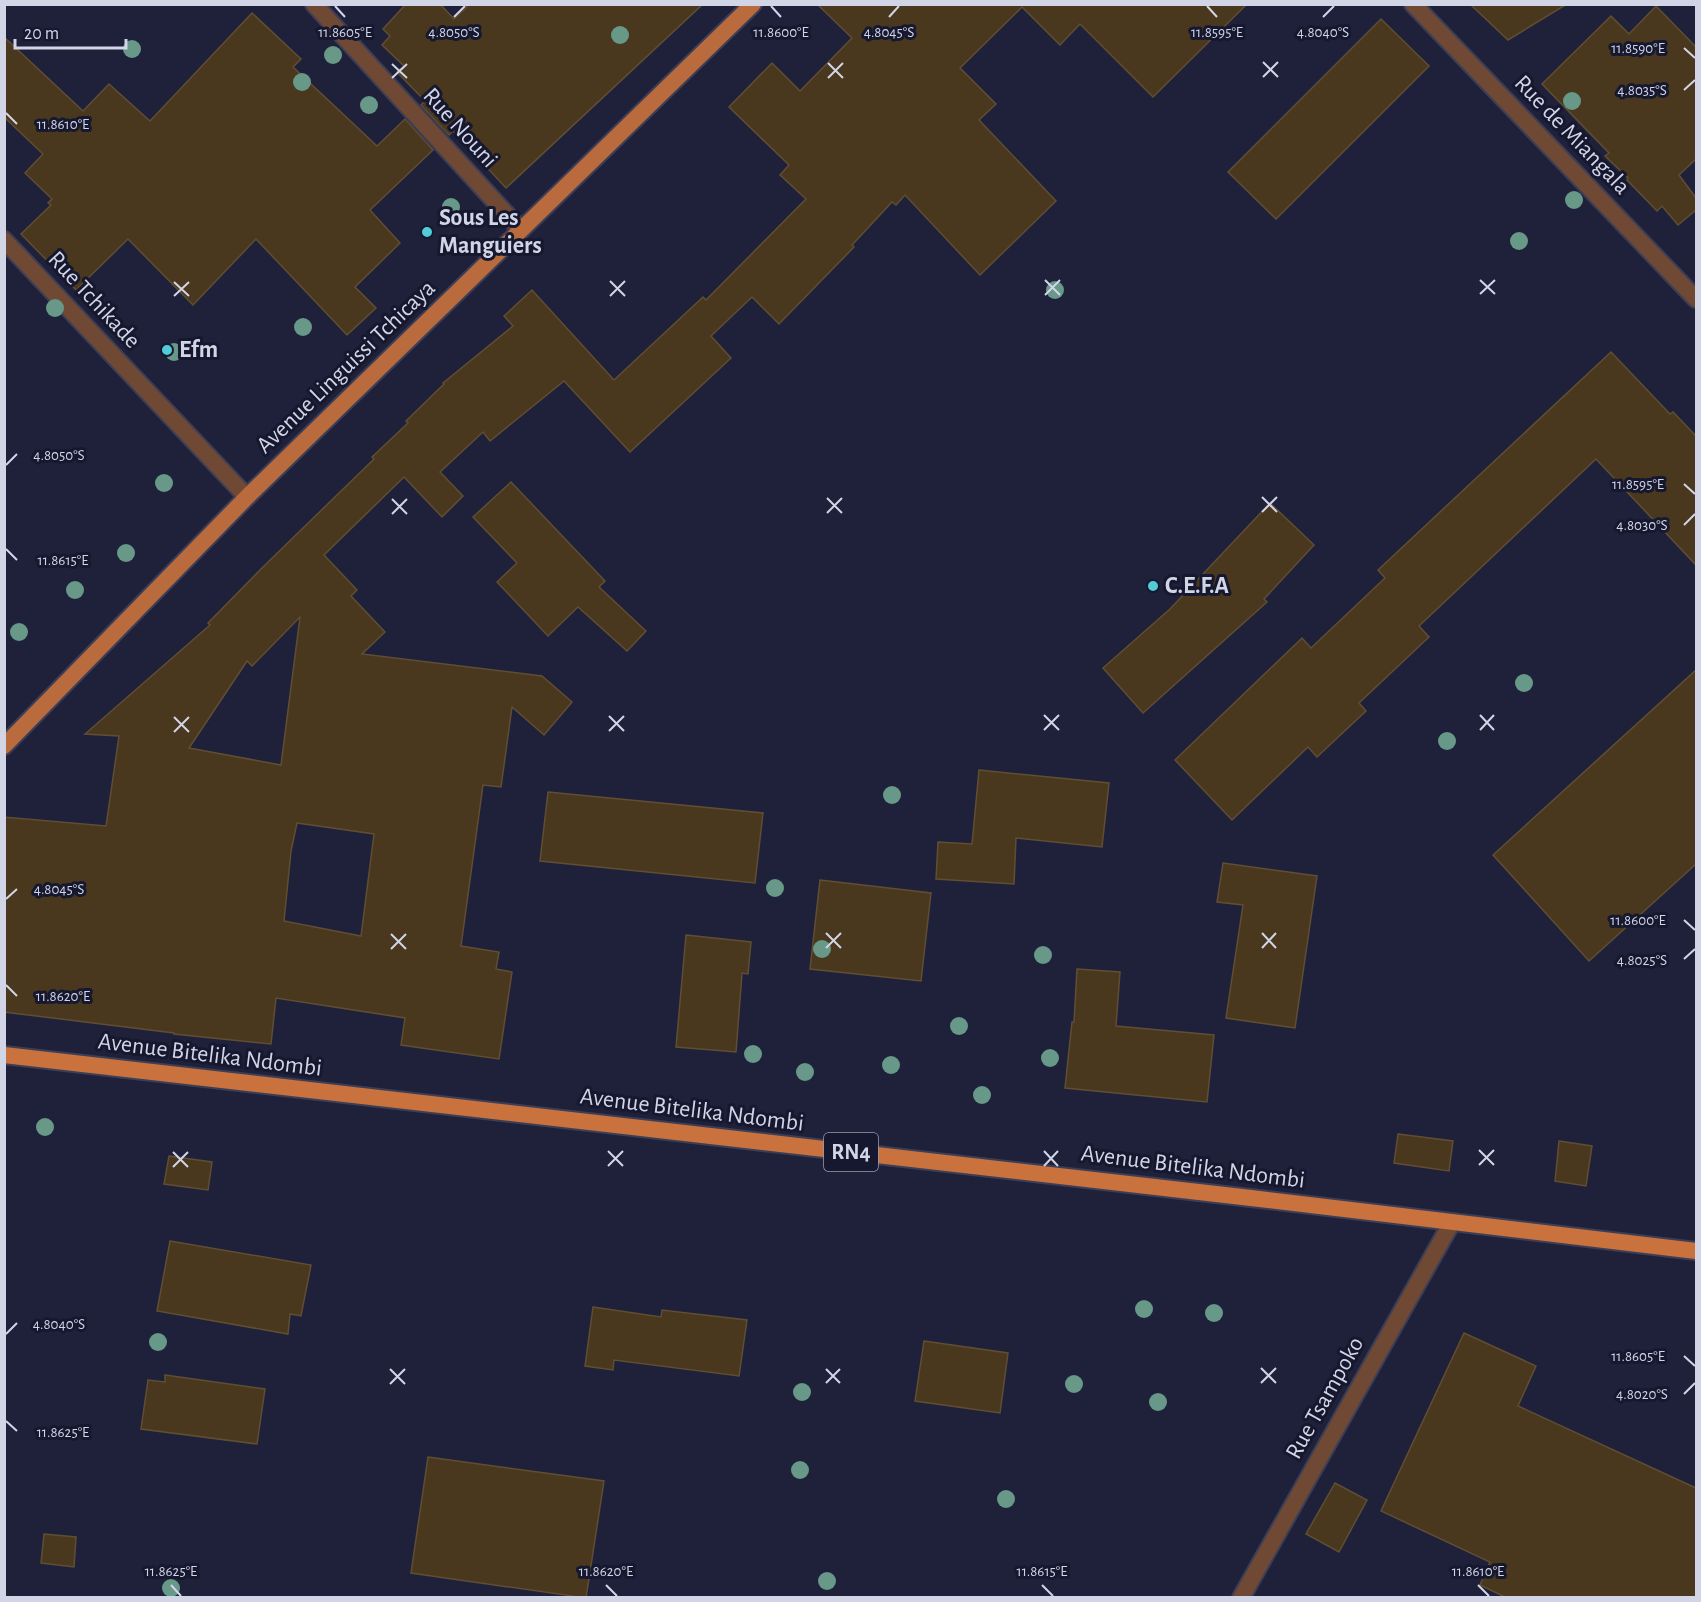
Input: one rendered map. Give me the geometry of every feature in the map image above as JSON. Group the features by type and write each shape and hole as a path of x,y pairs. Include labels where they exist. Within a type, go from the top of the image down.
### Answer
{"highway":[{"name":"Avenue Bitelika Ndombi","path":"4,1055 1696,1251"}],"main road":[{"name":"Avenue Linguissi Tchicaya","path":"4,746 247,497 753,4"}],"street":[{"name":"Rue Nouni","path":"315,4 521,230"},
{"name":"Rue de Miangala","path":"1413,4 1696,299"},
{"name":"Rue Tchikade","path":"4,240 247,497"},
{"name":"Rue Tsampoko","path":"1241,1598 1452,1222"}],"building":[{"path":"406,4 440,4 454,19 470,4 703,4 506,188 453,131 449,135 421,105 425,101 397,72 404,66 382,45 390,36 383,29"},
{"path":"817,4 1247,4 1153,97 1080,24 1060,45 1022,7 960,68 996,104 979,120 1056,201 980,275 905,195 896,205 892,202 852,245 854,247 779,324 752,297 711,336 731,358 630,452 564,381 490,441 483,432 440,472 463,496 442,517 404,477 324,555 357,590 351,596 385,632 362,654 542,676 572,702 544,735 512,707 501,787 483,785 461,946 499,952 496,969 512,972 499,1059 401,1045 405,1018 276,998 271,1044 4,1012 4,817 106,826 119,736 85,734 210,625 208,623 265,565 374,459 372,457 408,423 406,421 443,383 513,326 504,316 532,290 614,380 703,297 706,300 806,199 780,175 789,165 729,107 772,63 800,91 852,38","holes":["300,617 281,765 189,748 247,661 252,666","297,823 374,834 361,936 284,921 291,851"]},
{"path":"1470,4 1567,4 1508,40"},
{"path":"1656,6 1696,47 1696,159 1679,175 1696,198 1696,210 1678,225 1662,206 1657,211 1627,180 1628,178 1605,156 1609,153 1542,84 1611,16 1629,34"},
{"path":"252,13 301,59 293,67 377,146 405,119 433,150 370,210 400,243 355,287 376,308 347,335 256,239 193,305 128,239 76,290 21,234 51,205 48,203 52,199 25,173 43,154 4,117 4,37 83,111 109,84 150,121"},
{"path":"1381,19 1429,66 1276,219 1228,172"},
{"path":"1611,352 1670,414 1673,412 1696,436 1696,565 1596,459 1419,626 1429,637 1359,703 1366,711 1317,757 1308,747 1232,820 1175,760 1302,638 1311,648 1385,578 1378,570"},
{"path":"511,482 605,581 599,587 646,631 627,651 578,607 548,636 497,582 517,563 473,517"},
{"path":"1270,503 1314,545 1264,599 1267,602 1143,713 1103,668 1170,609"},
{"path":"1696,670 1696,864 1589,961 1493,855"},
{"path":"979,770 1109,783 1102,847 1016,838 1014,884 936,879 938,842 972,844"},
{"path":"548,792 763,813 755,883 540,861"},
{"path":"1223,863 1317,876 1295,1028 1226,1018 1243,905 1217,902"},
{"path":"820,880 931,893 921,981 810,969"},
{"path":"686,935 751,942 748,974 742,973 736,1052 676,1047"},
{"path":"1077,969 1120,972 1116,1026 1214,1035 1207,1102 1065,1088 1072,1022 1074,1022"},
{"path":"1398,1134 1453,1141 1449,1171 1394,1163"},
{"path":"1559,1141 1592,1146 1586,1186 1555,1181"},
{"path":"169,1156 212,1162 208,1190 164,1184"},
{"path":"170,1241 311,1265 301,1316 290,1314 288,1334 157,1311"},
{"path":"593,1307 661,1317 662,1310 747,1320 739,1376 614,1360 613,1370 585,1366"},
{"path":"1464,1333 1536,1366 1518,1406 1696,1488 1696,1598 1507,1598 1480,1585 1490,1562 1381,1511"},
{"path":"924,1341 1008,1353 1000,1413 915,1401"},
{"path":"165,1375 265,1389 257,1444 141,1429 148,1380 165,1382"},
{"path":"428,1457 604,1481 586,1598 411,1573"},
{"path":"1335,1483 1367,1500 1339,1552 1306,1534"},
{"path":"44,1534 76,1537 74,1567 41,1563"}],"place":[{"name":"Sous Les Manguiers","path":"427,232"},
{"name":"Efm","path":"167,350"},
{"name":"C.E.F.A","path":"1153,586"}]}
